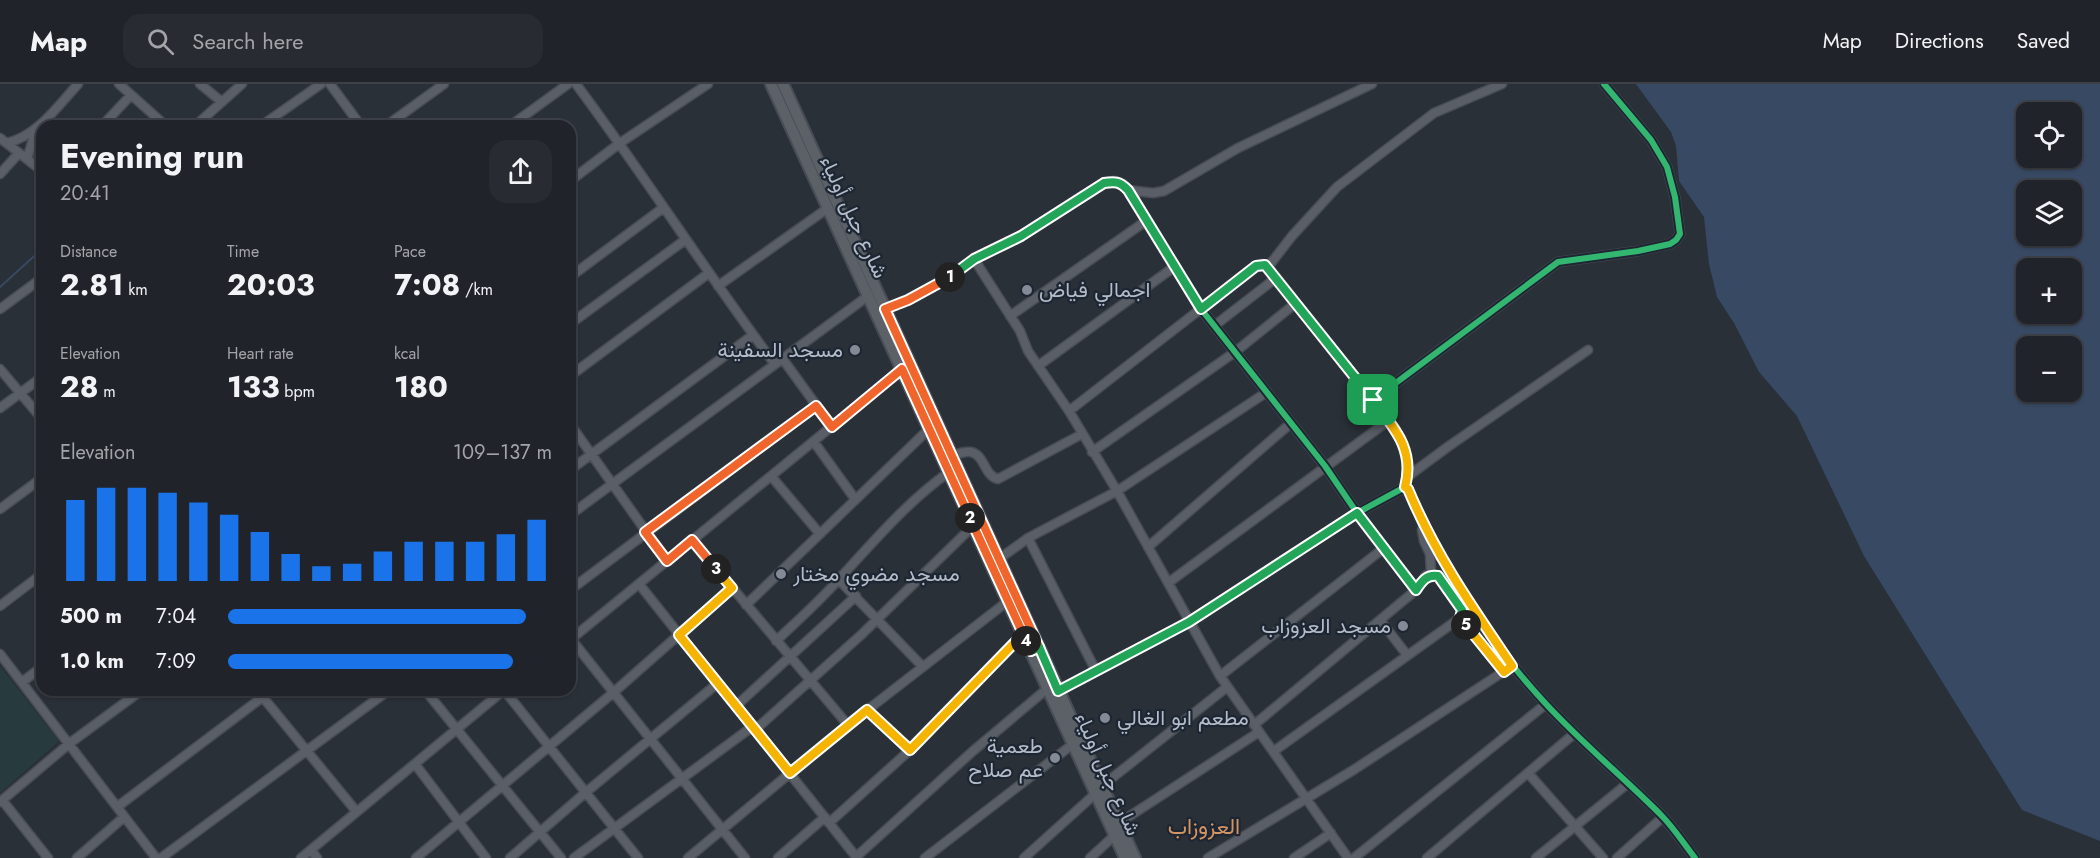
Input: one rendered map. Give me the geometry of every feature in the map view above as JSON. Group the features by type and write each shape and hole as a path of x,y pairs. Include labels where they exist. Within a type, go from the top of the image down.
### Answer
{"main road":[{"name":"شارع جبل أولياء","path":"771,84 1023,634 1035,649"},
{"name":"شارع جبل أولياء","path":"783,84 999,559 1035,649 1099,790 1114,836 1125,858"},
{"name":"شارع جبل أولياء","path":"1053,689 1073,744 1119,823 1135,858"}],"street":[{"path":"44,120 78,84"},
{"path":"119,84 159,120"},
{"path":"200,84 222,102"},
{"path":"202,120 242,84"},
{"path":"270,120 321,84"},
{"path":"330,84 357,120"},
{"path":"394,120 444,84"},
{"path":"518,120 568,84"},
{"path":"576,84 620,143 685,240 753,335 778,361 832,427"},
{"path":"576,176 620,143 708,84"},
{"path":"1128,190 1153,193 1164,190 1238,148 1372,84"},
{"path":"1268,267 1292,236 1331,193 1399,138 1440,110 1502,84"},
{"path":"1373,400 1558,262 1638,251 1676,240 1680,234 1675,197 1667,167 1651,140 1604,84"},
{"path":"108,120 131,95"},
{"path":"4,140 23,139 36,129"},
{"path":"27,159 36,129"},
{"path":"4,140 36,166"},
{"path":"0,174 19,153"},
{"path":"885,309 930,289 974,259 1021,236 1104,183 1114,181 1121,183 1128,190 1201,309 1325,466 1357,513 1415,588"},
{"path":"576,273 663,208"},
{"path":"718,286 828,208"},
{"path":"1010,316 1146,221"},
{"path":"576,320 685,240"},
{"path":"974,259 1020,332 1028,351 1069,411 1117,491 1220,676 1348,858"},
{"path":"1069,411 1256,266 1262,264 1268,267 1401,439 1406,454 1405,487"},
{"path":"1038,366 1174,267"},
{"path":"576,372 709,273"},
{"path":"1214,326 1276,278"},
{"path":"0,309 36,282"},
{"path":"576,511 868,296"},
{"path":"1092,452 1235,352 1296,303"},
{"path":"576,465 753,335"},
{"path":"1407,477 1588,350"},
{"path":"0,369 36,412"},
{"path":"576,634 902,369"},
{"path":"0,408 36,382"},
{"path":"999,559 1028,538 1117,491 1267,392"},
{"path":"576,585 816,406"},
{"path":"1168,583 1388,421"},
{"path":"1148,547 1291,423"},
{"path":"746,605 929,429"},
{"path":"576,433 667,561"},
{"path":"952,455 975,453 991,477 998,479 1082,434"},
{"path":"814,442 855,499"},
{"path":"776,641 839,580 882,533 937,480 949,472"},
{"path":"771,476 820,534"},
{"path":"0,509 36,482"},
{"path":"639,584 857,857 973,752 1053,689 1096,671 1189,622 1357,513 1405,487"},
{"path":"1405,487 1408,489 1433,545 1512,666 1546,704 1663,817 1695,858"},
{"path":"1119,823 1257,728 1431,572 1432,563 1424,541 1420,518"},
{"path":"574,858 754,728 878,619 973,526"},
{"path":"1028,538 1096,671"},
{"path":"692,540 848,725"},
{"path":"1220,676 1384,548"},
{"path":"1274,751 1460,618 1462,610 1438,576 1432,575 1423,579 1415,588"},
{"path":"0,606 36,579"},
{"path":"839,580 923,667"},
{"path":"416,858 614,692 732,588"},
{"path":"736,706 856,596"},
{"path":"688,858 848,725 1008,601"},
{"path":"1460,618 1504,672"},
{"path":"1380,620 1407,655"},
{"path":"778,858 910,750 1023,634"},
{"path":"576,646 746,858"},
{"path":"0,654 70,743 124,817 159,858 381,696"},
{"path":"1208,858 1355,769 1512,666"},
{"path":"22,682 36,672"},
{"path":"510,858 718,683"},
{"path":"1024,858 1099,790 1227,687"},
{"path":"48,858 1,801 70,743 134,696"},
{"path":"117,807 256,696"},
{"path":"262,696 356,811"},
{"path":"430,696 561,858"},
{"path":"302,858 497,696"},
{"path":"509,696 638,858"},
{"path":"1354,858 1546,704"},
{"path":"867,710 910,750"},
{"path":"1427,858 1575,733"},
{"path":"925,858 1073,744"},
{"path":"415,764 486,858"},
{"path":"1528,773 1603,858"},
{"path":"1536,858 1627,784"},
{"path":"77,858 124,817"},
{"path":"1617,858 1663,817"},
{"path":"1294,858 1331,833"},
{"path":"1090,858 1114,836"},
{"path":"311,850 317,858"}],"green space":[{"path":"0,666 59,741 0,793"}],"water":[{"path":"1636,84 2100,84 2100,841 2022,810 1864,556 1797,416 1759,372 1734,323 1717,297 1709,264 1704,217 1679,181 1676,146 1671,132"}],"waterway":[{"path":"0,287 36,254"}],"cycle path":[{"path":"1373,400 1558,262 1638,251 1670,244 1676,240 1680,234 1675,197 1667,167 1651,140 1604,84"},
{"path":"885,309 930,289 974,259 1021,236 1104,183 1114,181 1121,183 1128,190 1201,309 1325,466 1357,513 1416,590"},
{"path":"1058,691 1189,622 1357,513 1405,487 1451,575 1505,656 1560,718 1666,820 1695,858"}],"place":[{"name":"اجمالي فياض","path":"1027,290"},
{"name":"مسجد السفينة","path":"855,350"},
{"name":"مسجد مضوي مختار","path":"781,574"},
{"name":"مسجد العزوزاب","path":"1403,626"},
{"name":"مطعم ابو الغالي","path":"1105,718"},
{"name":"طعمية عم صلاح","path":"1055,758"}],"district":[{"name":"العزوزاب","path":"1204,826"}],"route":[{"path":"1373,400 1265,265 1256,266 1201,309 1128,190 1121,183 1114,181 1104,183 1021,236 974,259 948,279 885,309 1039,647 1031,651 902,369 832,427 816,406 645,532 667,561 692,540 732,588 679,635 790,773 867,710 910,750 1023,634 1031,651 1039,647 1058,691 1189,622 1357,513 1416,590 1423,579 1432,575 1438,576 1462,610 1460,618 1504,672 1512,666 1433,545 1408,489 1405,487 1408,465 1401,439 1373,400"}]}
